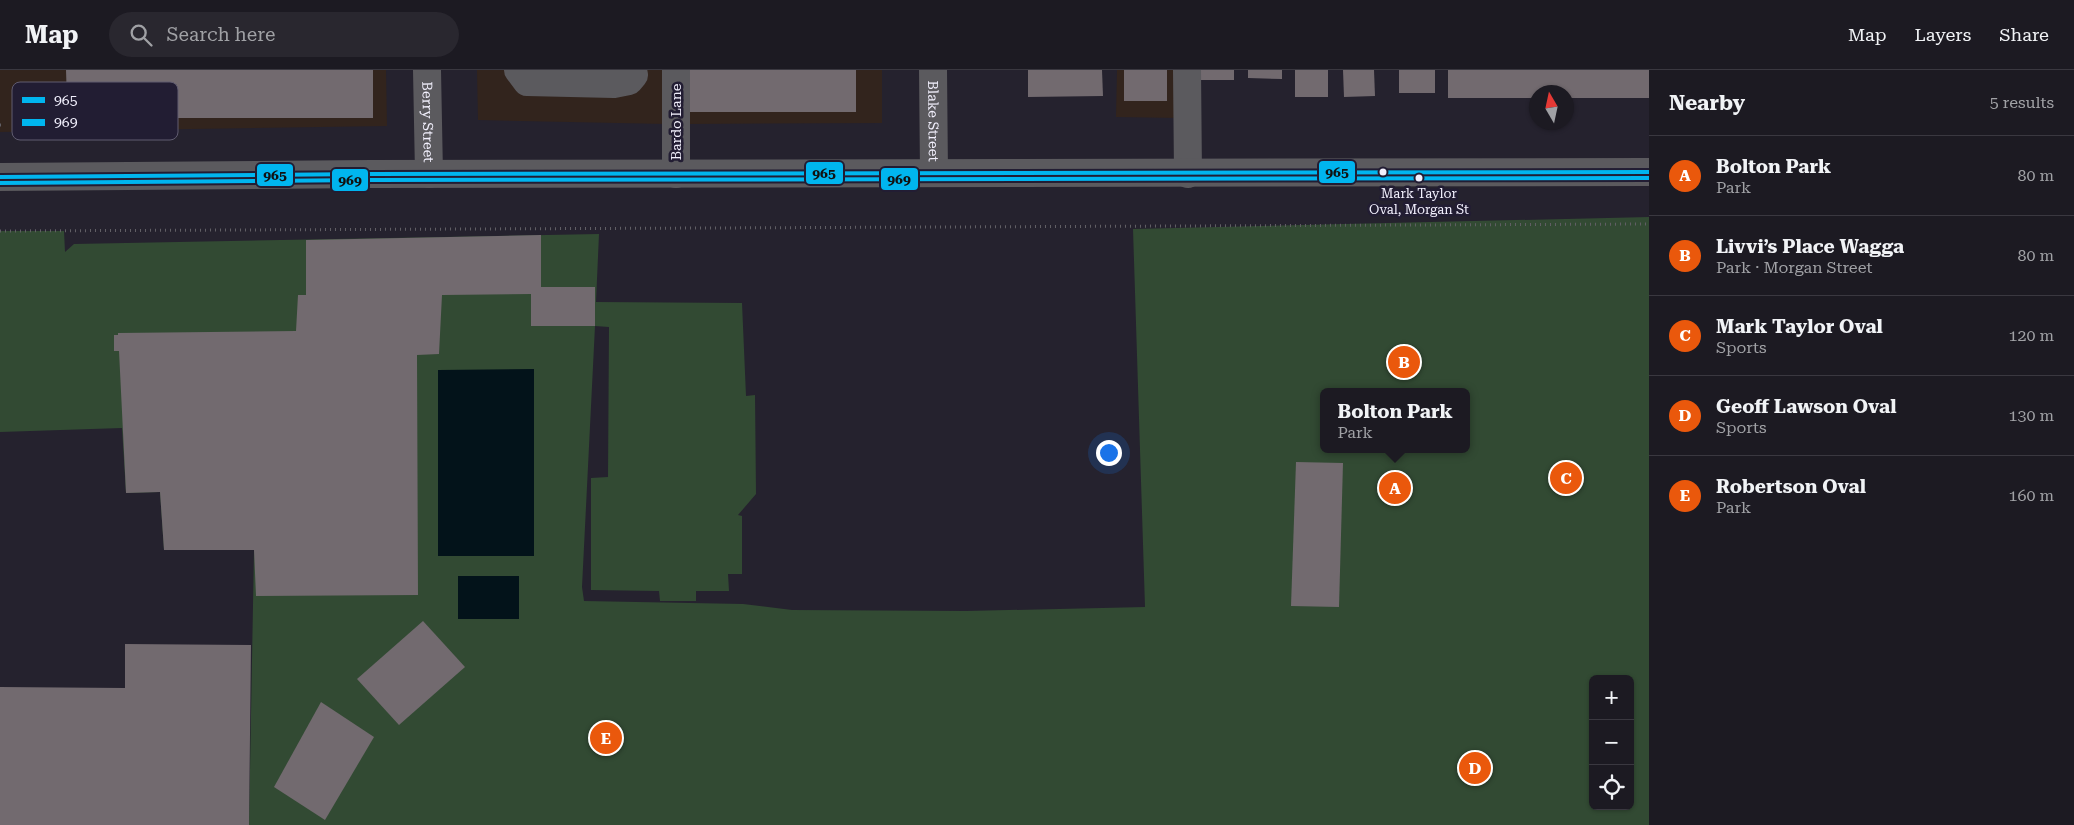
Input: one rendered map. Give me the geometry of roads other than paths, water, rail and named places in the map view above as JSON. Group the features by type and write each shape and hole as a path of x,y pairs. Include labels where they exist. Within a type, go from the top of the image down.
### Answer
{"street":[{"name":"Berry Street","path":"427,70 428,174"},
{"path":"518,70 527,82 614,84 629,81 634,76 633,70"},
{"name":"Bardo Lane","path":"676,70 676,174"},
{"name":"Blake Street","path":"933,70 934,174"},
{"path":"1187,70 1188,174"},
{"path":"0,177 428,174 1649,172"}],"place":[{"name":"Mark Taylor Oval, Morgan St","path":"1419,178"},
{"name":"Livvi’s Place Wagga","path":"1404,362"},
{"name":"Mark Taylor Oval","path":"1566,478"},
{"name":"Bolton Park","path":"1395,488"},
{"name":"Robertson Oval","path":"606,738"},
{"name":"Geoff Lawson Oval","path":"1475,768"}]}
